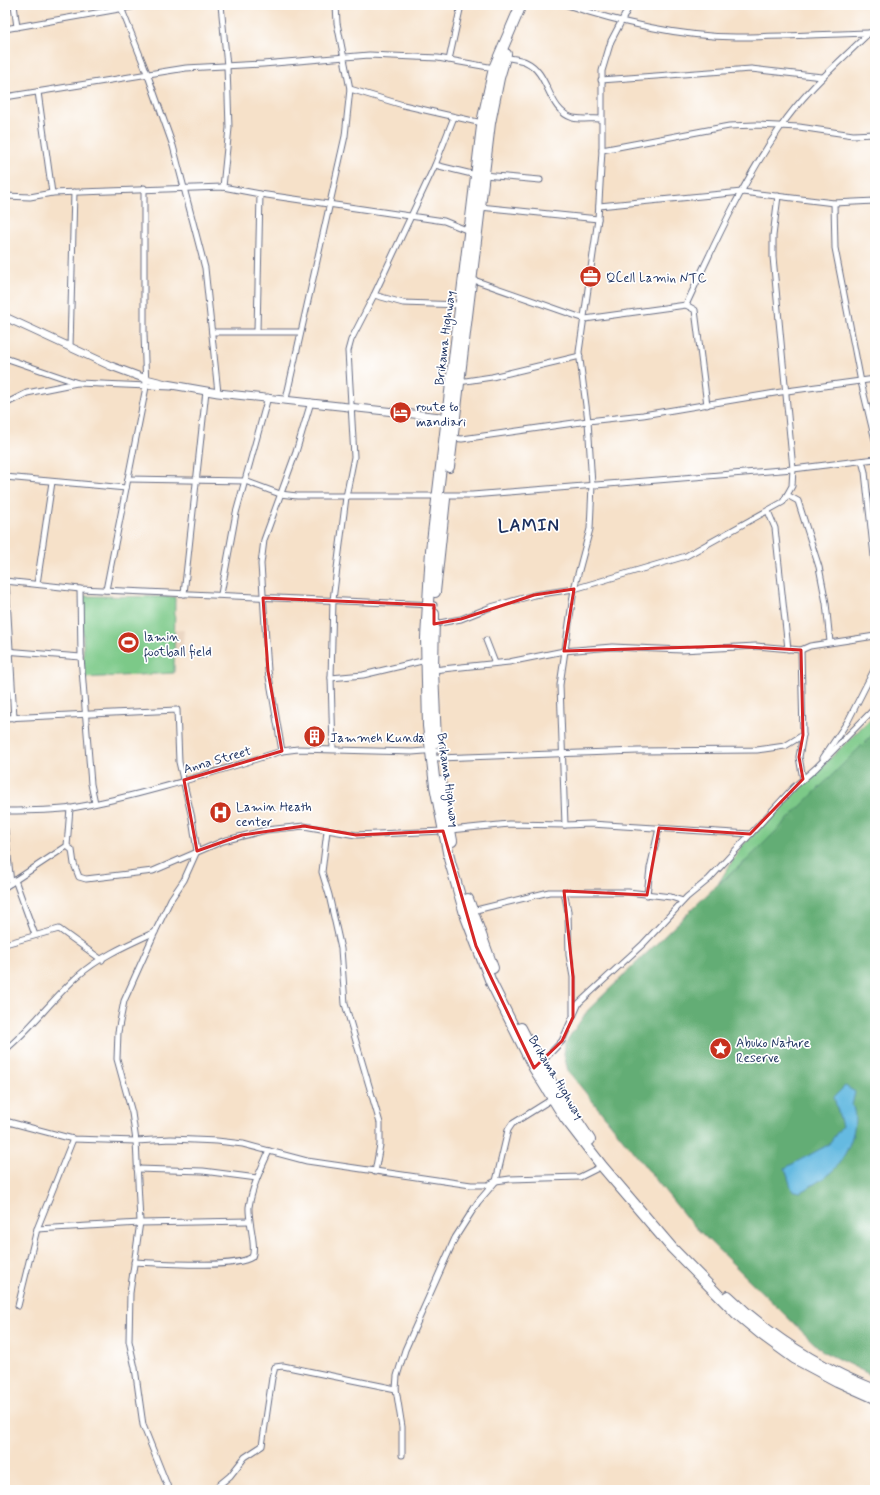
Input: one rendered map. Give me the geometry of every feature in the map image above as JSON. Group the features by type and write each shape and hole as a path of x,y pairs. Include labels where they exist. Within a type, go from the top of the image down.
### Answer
{"highway":[{"name":"Brikama Highway","path":"521,5 494,68 482,124 479,207 459,382 451,418 452,438 431,550 431,605 426,660 435,753 452,868 476,946 502,1006 537,1066 599,1152 672,1238 712,1280 752,1318 774,1335 875,1398"},
{"name":"Brikama Highway","path":"442,495 469,231 494,99 505,57 529,5"},
{"name":"Brikama Highway","path":"431,605 434,624 433,670 435,753"},
{"name":"Brikama Highway","path":"446,830 472,911 495,974 552,1099 602,1166 672,1248 737,1314 761,1334 794,1358 857,1386 875,1390"}],"main road":[{"path":"6,317 70,347 146,379 184,388 451,418"}],"street":[{"path":"14,5 17,27"},
{"path":"5,29 121,7 142,5"},
{"path":"221,5 228,66 229,128 223,187"},
{"path":"286,399 300,332 346,136 350,89 337,24 336,5"},
{"path":"450,60 461,5"},
{"path":"567,5 622,21 695,35 735,37 869,33 875,31"},
{"path":"566,826 560,685 574,589 590,529 592,485 588,421 580,356 598,219 602,150 601,80 602,71 611,41 630,5"},
{"path":"121,7 147,73 173,146 205,268 218,393"},
{"path":"686,305 742,192 780,127 822,77 869,33"},
{"path":"5,97 147,73 369,55 438,58 494,68"},
{"path":"505,57 526,62 540,73 556,104 573,118 601,118"},
{"path":"601,80 752,69 822,77"},
{"path":"350,89 403,105 482,124"},
{"path":"38,92 52,193"},
{"path":"333,749 331,678 333,600 346,497 354,457 348,350 351,340 412,216 435,165 454,117"},
{"path":"602,150 729,126 756,125 799,127 853,135 875,134"},
{"path":"435,165 480,175 540,180"},
{"path":"5,196 30,197 52,193 144,188 223,187 260,194 412,216 444,222 469,231"},
{"path":"106,590 146,387 144,326 144,188"},
{"path":"70,347 74,192"},
{"path":"598,206 742,192 834,202 875,201"},
{"path":"257,331 260,194"},
{"path":"434,624 461,619 491,607 534,595 574,589 686,556 782,502 792,486 793,469 787,391 773,257 773,236 778,196"},
{"path":"834,202 835,248 861,382 875,440"},
{"path":"479,207 598,219"},
{"path":"471,279 585,319 686,305 695,310 707,405"},
{"path":"374,295 403,303 461,305"},
{"path":"5,326 6,317"},
{"path":"212,332 300,332"},
{"path":"459,382 492,377 580,356"},
{"path":"5,358 78,383"},
{"path":"452,438 462,439 588,421 644,415 787,391 875,379"},
{"path":"5,404 27,393 78,383 184,388"},
{"path":"184,594 206,391"},
{"path":"221,594 236,513 268,397"},
{"path":"282,752 268,671 261,564 264,540 296,452 311,402"},
{"path":"128,479 245,481 280,494 346,497 472,495 793,469 875,459"},
{"path":"862,461 865,472 875,566"},
{"path":"5,477 126,488"},
{"path":"38,584 52,482"},
{"path":"787,495 798,502 815,550 823,584 830,642"},
{"path":"768,510 775,528 788,649"},
{"path":"14,718 6,581 80,589 184,594 221,594 263,598 431,605"},
{"path":"80,589 81,657 91,784 95,803"},
{"path":"433,670 495,663 564,651 612,647 682,650 756,646 801,650 810,646 830,642 875,636"},
{"path":"486,640 495,663"},
{"path":"5,650 11,652 81,657"},
{"path":"801,650 803,735 799,758 804,779"},
{"path":"331,678 363,675 426,660"},
{"path":"816,768 848,721 875,668"},
{"path":"537,1066 562,1041 579,1003 643,944 683,901 714,873 750,834 875,708"},
{"path":"5,718 85,713 178,710 179,762 184,780 197,851 184,880 171,899 124,1001 118,1032 117,1059 132,1113 136,1141 140,1224 130,1293 129,1342 135,1368 142,1419 169,1490"},
{"name":"Anna Street","path":"5,811 70,808 95,803 184,780 282,752 298,749 435,753 563,754 638,751 757,750 785,746 803,735"},
{"path":"67,846 70,808"},
{"path":"67,846 72,850 74,864 79,877 86,879 153,871 197,851 242,835 266,830 304,826 356,835 446,830 508,824 566,826 591,824 750,834"},
{"path":"647,895 650,868 659,828"},
{"path":"5,830 13,882 35,935"},
{"path":"327,831 322,872 330,895 341,949 345,1004 380,1123 380,1145 375,1172"},
{"path":"5,887 67,846"},
{"path":"472,911 523,897 548,892 628,892 671,897 683,901"},
{"path":"564,892 568,911 569,955 573,977 573,1017"},
{"path":"5,944 58,929 102,960"},
{"path":"5,1050 20,1037 79,974 130,943 155,932"},
{"path":"402,1455 402,1427 396,1389 397,1376 405,1350 455,1238 478,1202 496,1181 508,1130 512,1124 552,1099"},
{"path":"5,1121 73,1139 136,1141 171,1139 217,1141 269,1151 307,1161 471,1185 488,1185 496,1181 580,1177 602,1166"},
{"path":"18,1306 37,1229 73,1139"},
{"path":"134,1262 193,1264 231,1262 249,1259 254,1254 249,1221 251,1197 257,1178 269,1151"},
{"path":"137,1169 203,1172 257,1178"},
{"path":"37,1229 249,1221"},
{"path":"213,1490 230,1476 245,1457 262,1446 275,1367 283,1366 396,1389"}],"highlighted area":[{"path":"574,589 564,651 730,646 801,650 803,735 799,757 803,779 750,834 659,828 647,895 564,891 573,977 573,1017 562,1041 534,1068 476,946 443,831 356,835 304,826 242,835 197,851 184,780 282,751 268,671 263,598 434,605 434,624 461,619 534,595"}],"shaded area":[{"path":"176,630 184,630 182,654 174,653"}],"green space":[{"name":"lamin football field","path":"82,596 175,597 174,673 84,678"},
{"path":"875,714 875,732 746,861 718,884 742,846"},
{"name":"Abuko Nature Reserve","path":"875,732 875,1377 822,1351 690,1222 568,1071 564,1055 565,1043 588,1010 718,884 746,861"}],"water":[{"path":"845,1086 855,1092 852,1105 855,1122 854,1131 847,1150 837,1166 824,1178 800,1192 792,1190 785,1168 828,1145 842,1126 834,1097"}],"waterway":[{"path":"623,1490 624,1486"}],"place":[{"name":"QCell Lamin NTC","path":"591,277"},
{"name":"route to mandiari","path":"400,413"},
{"name":"lamin football field","path":"129,643"},
{"name":"Jammeh Kunda","path":"314,737"},
{"name":"Lamin Heath center","path":"220,813"},
{"name":"Abuko Nature Reserve","path":"720,1049"}],"district":[{"name":"LAMIN","path":"529,525"}]}
